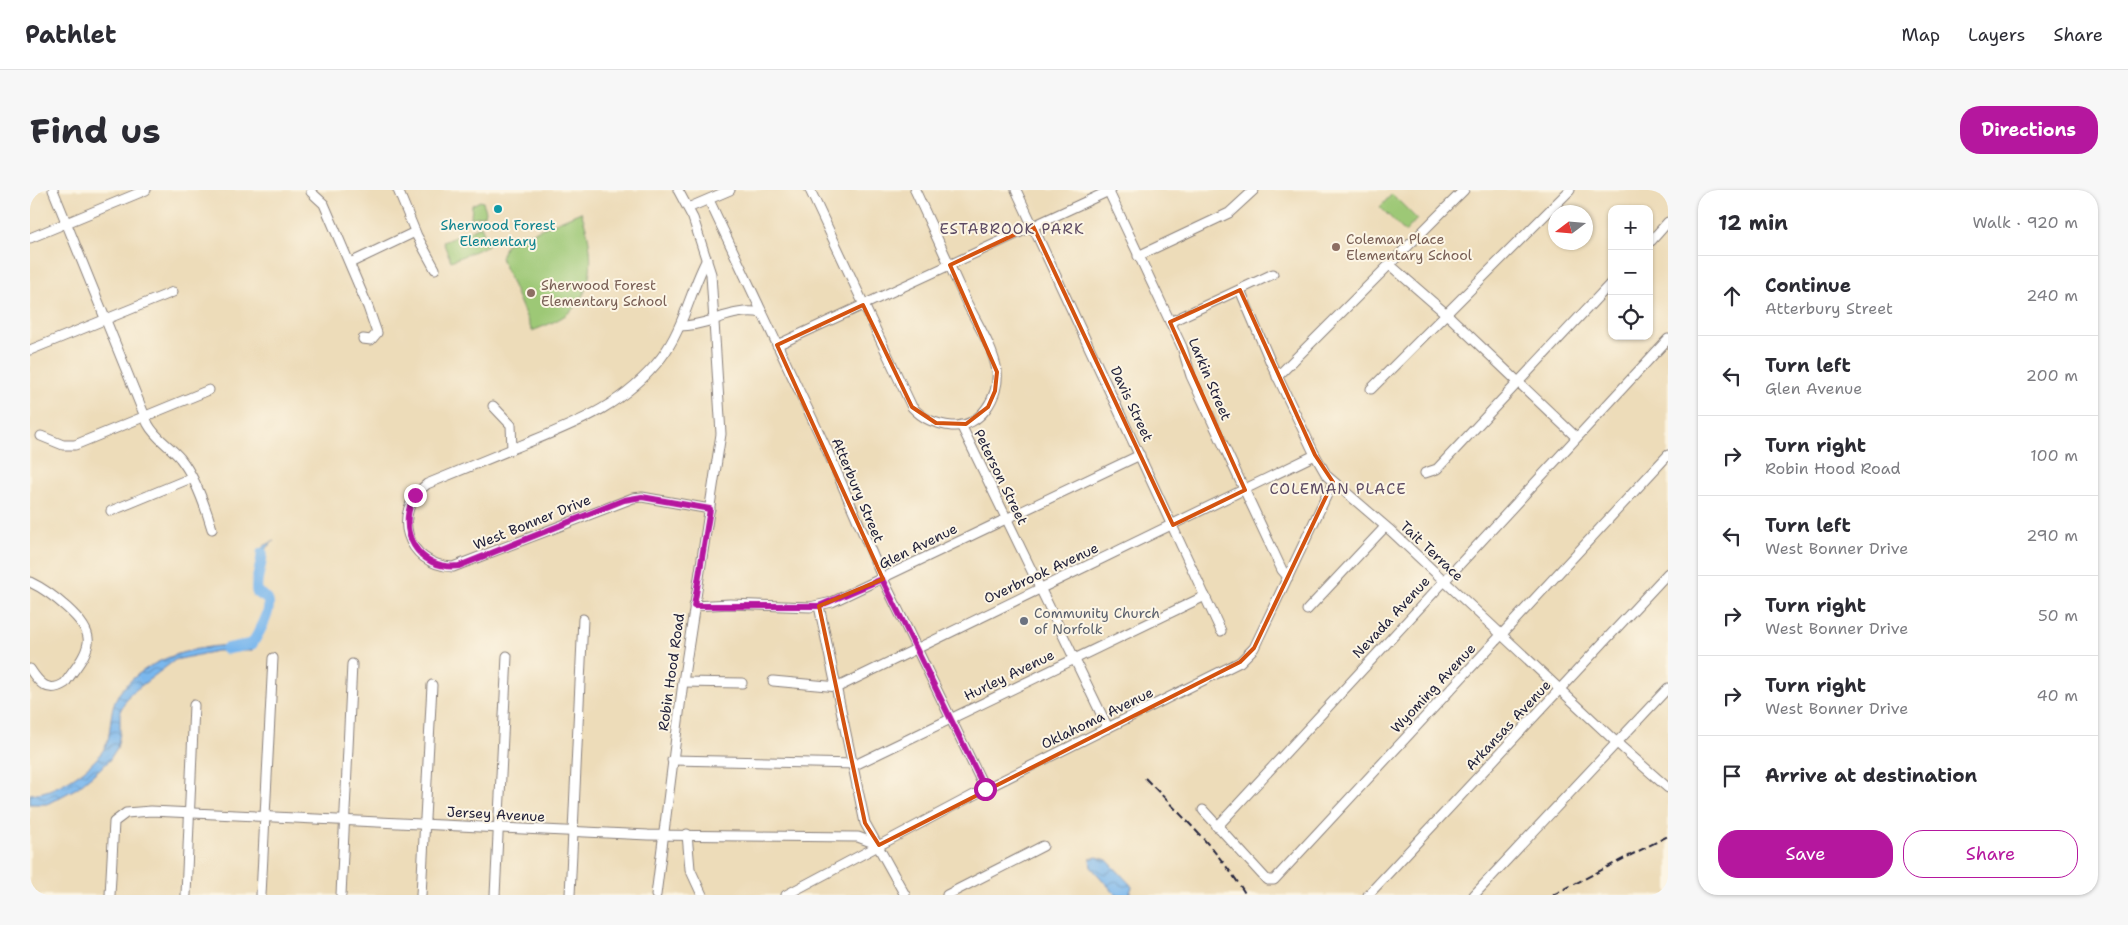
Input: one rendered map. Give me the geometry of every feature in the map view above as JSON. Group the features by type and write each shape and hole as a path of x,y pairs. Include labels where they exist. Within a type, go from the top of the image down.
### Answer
{"street":[{"path":"53,190 145,417 157,438 178,456 191,478 212,529"},
{"path":"30,238 146,190"},
{"path":"398,190 415,232 435,269"},
{"name":"Robin Hood Road","path":"656,895 672,760 721,434 716,320 707,259 688,208 678,190"},
{"path":"688,208 730,190"},
{"path":"810,190 912,407 929,421 951,426 961,425"},
{"name":"Peterson Street","path":"915,190 992,356 997,372 995,391 988,407 972,421 961,425 1108,728"},
{"name":"Davis Street","path":"1016,190 1221,631"},
{"path":"778,345 1109,190"},
{"name":"Larkin Street","path":"1109,190 1138,256 1182,347 1191,376 1282,570 1288,577"},
{"path":"1138,256 1229,213 1254,190"},
{"path":"1277,377 1464,190"},
{"path":"1371,389 1570,190"},
{"path":"311,192 324,204 350,263 376,333 371,340 363,339"},
{"name":"Atterbury Street","path":"709,200 848,496 882,579 985,789"},
{"path":"1653,239 1668,222"},
{"path":"350,263 415,232"},
{"name":"West Bonner Drive","path":"707,259 680,326 661,358 643,378 614,403 583,421 427,484 415,495 408,510 407,527 412,544 425,559 445,567 459,566 633,498 642,497 710,509"},
{"path":"1390,265 1576,437"},
{"path":"1170,322 1273,274"},
{"path":"1425,473 1437,469 1608,286"},
{"name":"Tait Terrace","path":"1240,290 1277,377 1321,467 1333,482 1385,527 1668,788"},
{"path":"30,350 173,292"},
{"path":"680,326 697,326 737,312 762,313"},
{"name":"Nevada Avenue","path":"1217,827 1668,339"},
{"path":"42,436 63,445 75,446 209,390"},
{"path":"494,406 511,425 512,449"},
{"name":"Glen Avenue","path":"694,606 819,606 882,579 1140,455"},
{"name":"Overbrook Avenue","path":"773,681 836,687 917,650 1315,455"},
{"name":"Wyoming Avenue","path":"1202,810 1267,880 1274,880 1668,455"},
{"path":"111,511 191,478"},
{"name":"Oklahoma Avenue","path":"786,895 985,789 1240,662 1254,648 1333,482"},
{"path":"1307,610 1385,527"},
{"name":"Arkansas Avenue","path":"1368,895 1668,572"},
{"path":"30,582 49,593 84,625 89,640 85,651 65,683 60,686 49,688 44,686 30,668"},
{"name":"Hurley Avenue","path":"672,760 853,764 950,720 1205,596"},
{"path":"819,606 866,823 905,895"},
{"path":"570,895 583,619"},
{"path":"495,895 507,656"},
{"path":"261,895 274,658"},
{"path":"341,895 352,664"},
{"path":"683,682 742,683"},
{"path":"421,895 432,684"},
{"path":"1474,895 1668,688"},
{"path":"186,895 194,705"},
{"name":"Jersey Avenue","path":"110,895 114,822 126,813 264,816 574,832 858,837 878,845"},
{"path":"687,834 690,869 702,895"},
{"path":"947,895 1043,846"}],"highlighted area":[{"path":"1033,226 1173,525 1245,490 1170,322 1240,290 1315,455 1333,482 1254,648 1240,662 879,845 865,823 819,606 883,579 777,345 863,305 912,407 936,423 966,424 988,407 995,391 997,372 950,265"}],"green space":[{"path":"1392,194 1417,219 1405,232 1380,207"},
{"path":"480,201 483,202 486,211 485,215 471,218 472,205"},
{"path":"581,212 590,252 589,280 577,304 567,314 554,322 532,331 501,258 506,244"},
{"path":"481,226 489,245 451,261 443,242"}],"water":[{"path":"274,541 264,550 258,577 259,587 270,597 268,614 265,628 259,641 251,651 217,651 175,660 129,695 120,711 120,733 117,748 108,762 77,788 47,804 30,804 30,794 40,793 63,784 95,761 102,752 109,737 115,700 127,684 138,674 162,660 176,655 204,648 242,645 258,639 268,601 266,595 255,590 256,568 263,547"},
{"path":"1097,857 1107,860 1130,884 1132,887 1129,895 1116,895 1091,867 1090,859"}],"waterway":[{"path":"226,649 252,644 267,616 269,603 267,599 257,592 262,553"}],"railway":[{"path":"1145,778 1212,848 1246,895"},
{"path":"1553,895 1668,836"}],"place":[{"name":"Sherwood Forest Elementary","path":"498,209"},
{"name":"Coleman Place Elementary School","path":"1336,247"},
{"name":"Sherwood Forest Elementary School","path":"531,293"},
{"name":"Community Church of Norfolk","path":"1024,621"}],"district":[{"name":"ESTABROOK PARK","path":"1012,229"},
{"name":"COLEMAN PLACE","path":"1338,489"}],"route":[{"path":"415,495 406,518 412,544 425,559 445,567 459,566 624,500 642,497 710,509 694,606 730,604 819,606 882,579 985,789"}]}
